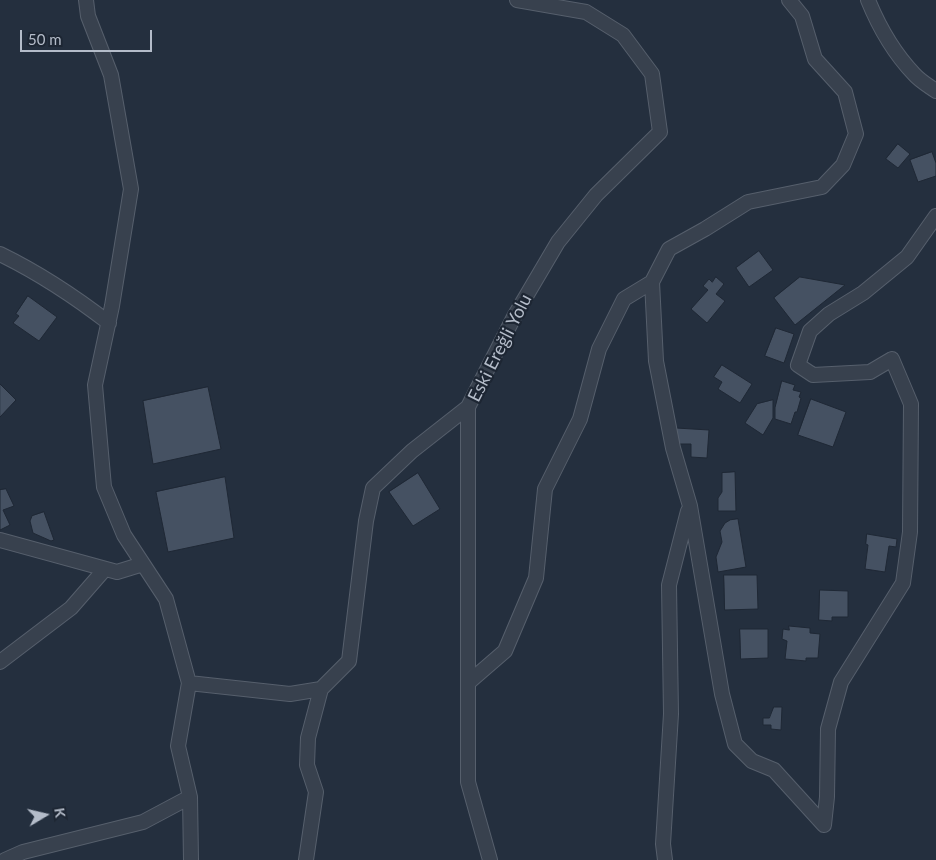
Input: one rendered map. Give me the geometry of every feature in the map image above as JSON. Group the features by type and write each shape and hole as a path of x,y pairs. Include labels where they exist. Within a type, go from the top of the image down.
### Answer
{"street":[{"path":"86,0 88,16 111,75 131,189 109,323 95,385 104,487 124,535 166,600 189,682 178,746 190,797 191,860"},
{"name":"Eski Ereğli Yolu","path":"490,860 468,782 468,407 515,315 558,242 596,194 660,132 652,74 623,35 586,12 517,0"},
{"path":"789,0 802,16 815,59 845,92 856,134 843,165 822,187 748,202 669,249 652,282 656,361 673,448 690,506 722,694 735,744 752,760 774,770 824,825 827,797 828,729 841,682 903,583 910,532 911,404 892,359 870,372 812,375 798,365 810,331 828,314 863,293 907,257 936,216"},
{"path":"868,0 877,21 898,55 915,76 936,91"},
{"path":"0,254 29,268 81,301 109,323"},
{"path":"468,683 505,651 536,578 544,490 580,419 599,349 624,299 652,282"},
{"path":"306,860 316,792 306,765 308,738 321,690 349,661 366,521 373,488 412,451 468,407"},
{"path":"665,860 663,844 671,714 669,584 690,506"},
{"path":"0,540 117,572 143,564"},
{"path":"0,662 71,608 105,569"},
{"path":"189,682 290,694 321,690"},
{"path":"5,860 23,852 143,822 190,797"}],"building":[{"path":"898,144 910,154 898,168 886,159"},
{"path":"932,152 936,163 936,176 918,182 910,160"},
{"path":"759,251 773,270 749,287 736,268"},
{"path":"716,277 724,284 716,294 725,301 707,323 691,309 708,290 703,286 709,279 712,282"},
{"path":"800,277 845,285 795,325 774,298"},
{"path":"28,296 57,317 39,341 13,323 19,316 16,314"},
{"path":"776,328 794,334 784,363 765,356"},
{"path":"722,365 752,384 740,403 718,389 722,382 714,377"},
{"path":"782,381 795,385 793,390 801,392 797,412 795,412 791,424 775,419 775,408"},
{"path":"0,384 16,400 0,417"},
{"path":"208,387 221,449 153,464 143,401"},
{"path":"811,399 846,412 833,447 798,435"},
{"path":"773,400 773,418 763,435 745,423 757,404"},
{"path":"676,428 709,430 707,458 691,457 691,444 676,444"},
{"path":"735,472 736,511 718,511 718,498 722,492 722,473"},
{"path":"418,473 440,509 413,526 389,492"},
{"path":"225,477 234,538 168,552 156,492"},
{"path":"6,489 14,506 3,510 10,525 0,530 0,490"},
{"path":"44,512 54,540 51,541 33,533 30,521 32,516"},
{"path":"738,519 746,567 718,572 716,557 722,542 720,531 725,523"},
{"path":"867,534 897,539 896,547 889,546 885,572 865,569 868,545 866,544"},
{"path":"724,575 757,575 758,609 725,610"},
{"path":"820,590 848,591 848,617 832,617 832,621 819,620"},
{"path":"789,626 810,628 810,633 820,634 818,658 806,658 806,661 785,659 787,641 782,639 783,629 789,630"},
{"path":"740,629 768,629 768,658 741,659"},
{"path":"774,707 782,707 781,730 771,729 771,725 763,725 763,718 769,718"}]}
